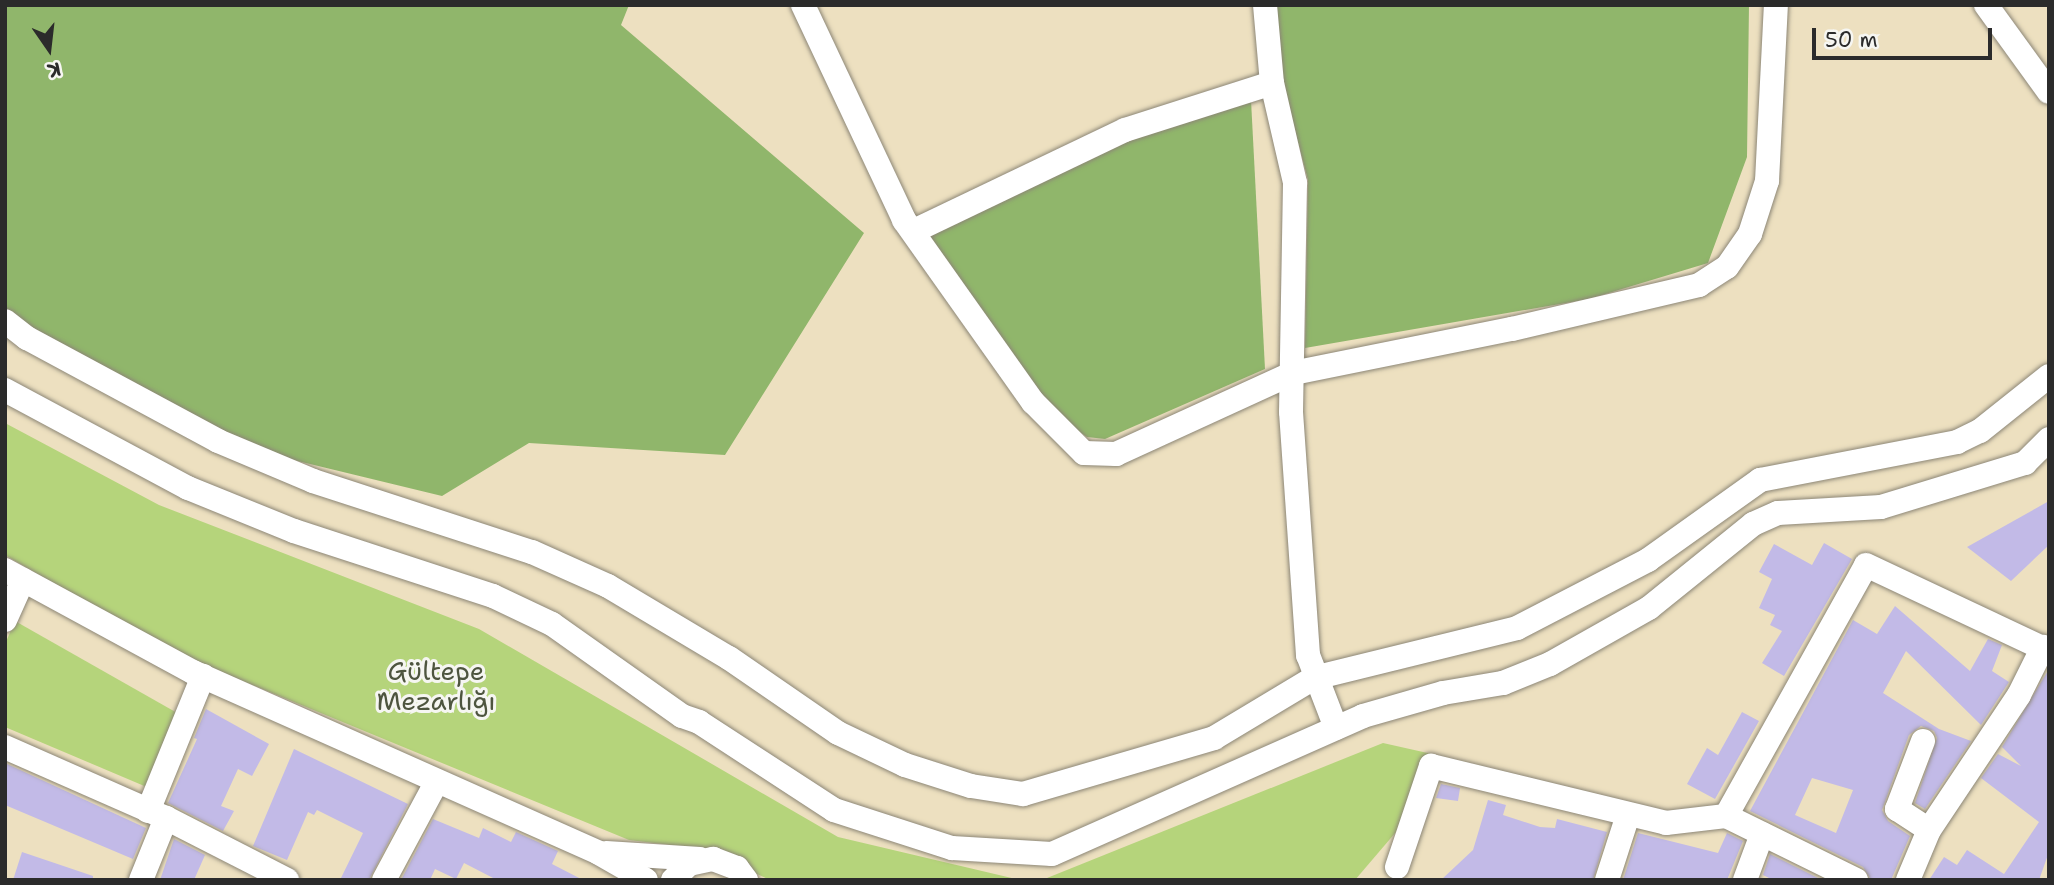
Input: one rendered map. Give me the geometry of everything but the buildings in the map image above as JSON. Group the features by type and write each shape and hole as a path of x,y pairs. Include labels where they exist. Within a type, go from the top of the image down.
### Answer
{"street":[{"path":"803,5 914,231 1033,402 1084,453 1116,454 1293,373 1512,329 1699,285 1727,267 1750,234 1767,181 1776,5"},
{"path":"1265,5 1272,83 1295,183 1292,426 1308,655 1314,678 1336,728"},
{"path":"1986,5 2049,92"},
{"path":"914,231 1125,130 1272,83"},
{"path":"5,321 27,338 218,441 313,481 532,551 608,586 729,658 838,733 905,765 971,786 1023,794 1214,738 1314,678 1517,628 1648,560 1760,480 1957,442 1980,431 2049,376"},
{"path":"5,390 188,488 294,531 505,601 552,624 682,716 699,722 834,810 952,848 1052,854 1336,728 1443,693 1503,683 1550,664 1649,608 1753,524 1778,513 1881,507 2025,463 2049,439"},
{"path":"1726,816 1866,565 2046,649 2019,695 1929,830 1908,880"},
{"path":"5,620 14,575 203,676 598,853 646,880"},
{"path":"141,880 157,815 203,676"},
{"path":"1923,741 1897,809 1929,830"},
{"path":"5,747 157,815 287,880"},
{"path":"1397,876 1431,766 1666,824 1726,816 1856,880"},
{"path":"384,880 438,781"},
{"path":"1607,880 1628,815"},
{"path":"1745,880 1762,834"},
{"path":"598,853 726,862 746,880"},
{"path":"673,880 700,859"}],"green space":[{"path":"5,5 629,5 621,25 864,233 725,455 529,443 442,496 277,456 5,337"},
{"path":"1276,5 1749,5 1747,157 1708,263 1589,299 1305,348 1308,180 1280,74"},
{"path":"1251,100 1265,369 1105,439 1087,437 1060,418 922,235 1134,132"},
{"name":"Gültepe Mezarlığı","path":"5,423 159,505 479,629 838,837 1020,880 770,880 705,849 629,840 170,651 5,555"},
{"path":"15,621 179,714 149,788 5,727 5,644"},
{"path":"1383,743 1432,754 1396,832 1355,880 1042,880"}]}
